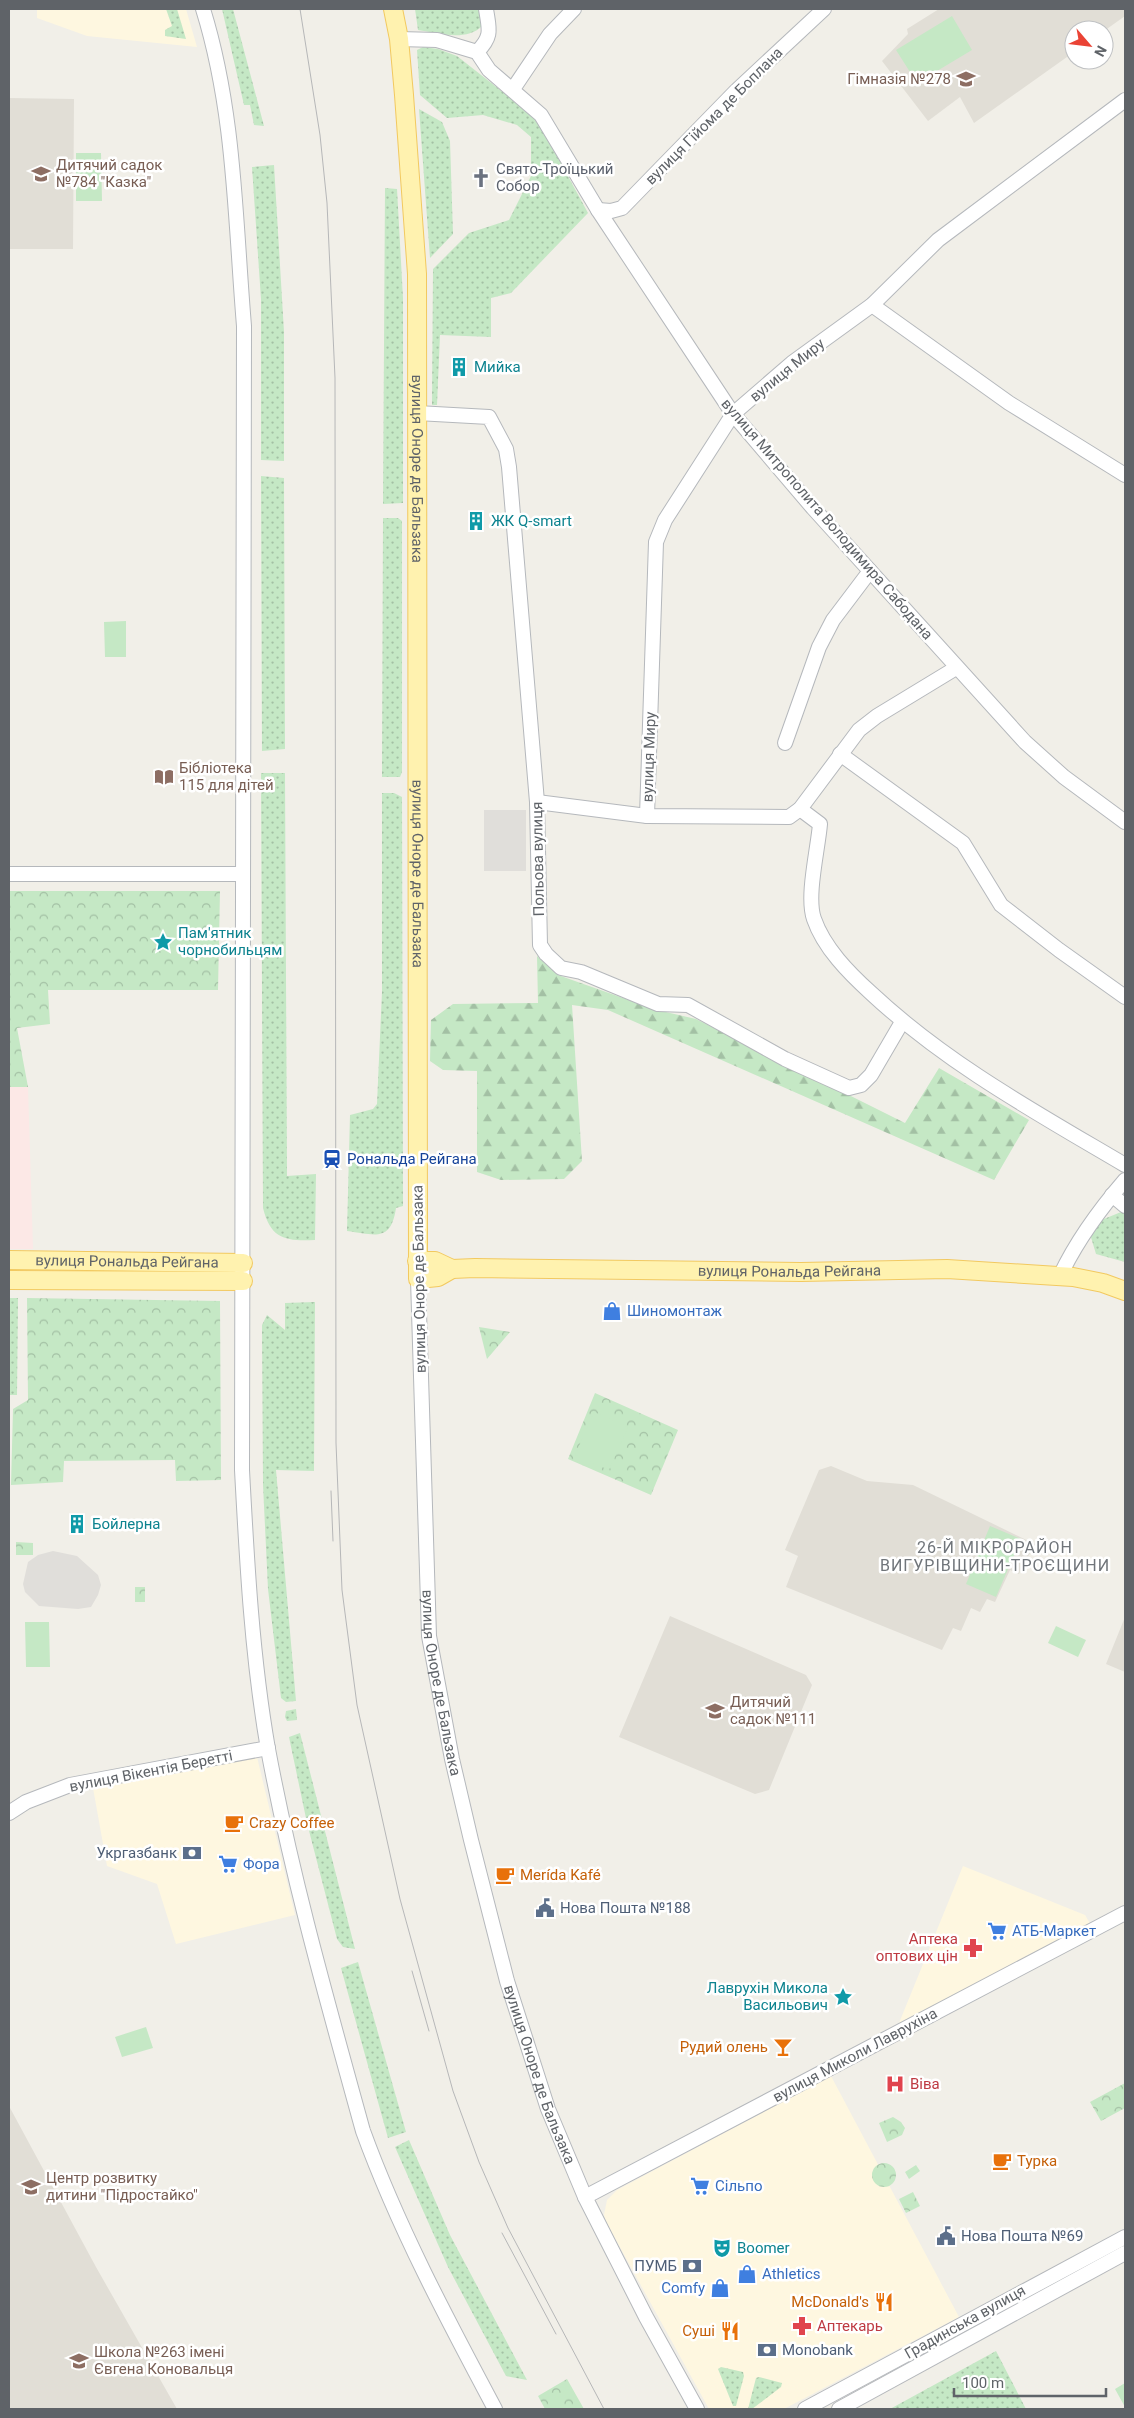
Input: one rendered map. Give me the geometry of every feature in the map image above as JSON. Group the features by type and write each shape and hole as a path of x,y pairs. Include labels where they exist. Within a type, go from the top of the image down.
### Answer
{"main road":[{"name":"вулиця Оноре де Бальзака","path":"393,9 399,39 417,274 418,1279"},
{"name":"вулиця Рональда Рейгана","path":"9,1260 244,1263"},
{"name":"вулиця Рональда Рейгана","path":"417,1261 435,1261 452,1269 599,1268 801,1272 946,1269 1060,1276 1103,1283 1125,1291"},
{"name":"вулиця Рональда Рейгана","path":"418,1279 438,1277 452,1269"},
{"name":"вулиця Рональда Рейгана","path":"9,1280 243,1281"}],"street":[{"path":"203,9 221,84 232,158 244,326 242,874 244,1263 242,1470 248,1602 268,1748 302,1908 363,2131 374,2160 435,2295 496,2409"},
{"path":"399,39 437,40 477,52 487,42 489,37 486,9"},
{"path":"513,89 550,34 574,9"},
{"name":"вулиця Гійома де Боплана","path":"598,210 611,211 622,208 737,90 824,9"},
{"name":"вулиця Митрополита Володимира Сабодана","path":"477,52 489,70 541,114 598,210 733,414 956,668 1025,742 1064,776 1125,822"},
{"name":"вулиця Миру","path":"647,816 656,542 665,520 691,476 733,414 792,363 872,305 938,240 1125,100"},
{"path":"872,305 1009,403 1125,474"},
{"name":"Польова вулиця","path":"417,413 489,417 506,449 537,802 540,945 546,954 561,968 581,972 658,1004 688,1005 785,1059 850,1088 861,1085 871,1075 902,1022"},
{"path":"785,743 819,647 833,620 870,571"},
{"path":"537,802 647,816 788,817 800,810 840,754 860,730 877,716 956,668"},
{"path":"840,754 963,843 1001,905 1058,950 1125,997"},
{"path":"800,810 820,824 811,904 814,918 841,963 902,1022 971,1074 1125,1165"},
{"path":"9,874 242,874"},
{"path":"1060,1276 1072,1252 1112,1195 1125,1180"},
{"path":"1112,1195 1125,1206"},
{"name":"вулиця Оноре де Бальзака","path":"418,1279 428,1617 432,1657 460,1795 507,1981 539,2085 585,2197 646,2317 697,2409"},
{"name":"вулиця Вікентія Беретті","path":"9,1813 26,1802 70,1785 268,1748"},
{"name":"вулиця Миколи Лаврухіна","path":"585,2197 1125,1913"},
{"name":"Градинська вулиця","path":"805,2409 1125,2237"},
{"name":"Градинська вулиця","path":"839,2409 1125,2253"}],"shaded area":[{"path":"37,9 186,9 197,47 87,36 37,18"},
{"name":"Гімназія №278","path":"939,9 1125,9 1125,16 1114,24 1114,20 1064,20 1064,59 974,123 960,97 928,121 882,61 908,34 907,29"},
{"name":"Дитячий садок №784 \"Казка\"","path":"9,98 74,99 73,249 9,249"},
{"path":"484,810 526,810 526,871 484,871"},
{"path":"9,1087 28,1087 33,1249 9,1249"},
{"path":"831,1466 867,1481 913,1485 1043,1548 1038,1556 1030,1553 1019,1574 1010,1570 995,1602 987,1599 980,1612 971,1608 961,1631 953,1628 942,1650 786,1587 798,1556 785,1550 819,1470"},
{"path":"53,1551 77,1556 98,1575 101,1585 91,1607 78,1609 39,1606 25,1592 23,1584 28,1562 38,1555"},
{"name":"Дитячий садок №111","path":"670,1616 806,1675 812,1685 769,1790 755,1794 619,1737"},
{"path":"1125,1617 1125,1672 1106,1664"},
{"path":"257,1757 295,1915 176,1944 157,1884 107,1866 93,1788"},
{"path":"963,1866 1085,1915 1091,1925 899,2023"},
{"path":"831,2076 959,2317 784,2409 709,2409 606,2222 604,2215 607,2200 617,2190"},
{"name":"Школа №263 імені Євгена Коновальця","path":"9,2106 96,2267 177,2409 9,2409"}],"green space":[{"path":"166,9 177,9 186,39 165,36 165,30 172,26"},
{"path":"222,9 233,9 264,126 254,125 250,105 244,105"},
{"path":"415,9 480,9 482,26 468,34 460,35 418,30"},
{"path":"952,16 972,50 917,83 896,50"},
{"path":"423,47 438,49 457,56 537,119 588,213 511,293 491,298 491,337 440,335 437,405 432,405 433,269 469,233 509,220 531,176 531,137 517,125 483,115 447,118 420,95 417,50"},
{"path":"419,109 442,122 450,141 453,234 430,258"},
{"path":"76,153 101,153 102,201 76,201"},
{"path":"274,165 284,332 284,461 261,460 261,299 252,167"},
{"path":"385,188 397,189 403,298 403,503 383,504"},
{"path":"261,476 284,478 285,749 262,751"},
{"path":"383,518 398,518 402,521 402,772 400,777 382,777"},
{"path":"126,621 126,657 105,657 104,622"},
{"path":"261,773 285,773 287,1176 316,1174 315,1240 296,1240 281,1236 270,1227 263,1208"},
{"path":"382,793 394,793 402,797 403,1206 396,1208 394,1219 386,1231 381,1234 366,1234 347,1231 350,1115 373,1109 377,1104 382,992"},
{"path":"9,891 220,891 218,990 48,990 50,1024 17,1028 28,1087 9,1087"},
{"path":"537,956 558,975 657,1010 696,1019 905,1123 939,1068 1029,1120 994,1180 608,1010 572,1005 582,1161 564,1179 501,1180 477,1172 477,1071 443,1070 430,1061 431,1020 453,1004 538,1003"},
{"path":"1121,1212 1125,1213 1125,1262 1096,1254 1090,1234 1099,1221"},
{"path":"9,1298 18,1298 17,1395 9,1395"},
{"path":"27,1298 220,1301 221,1480 176,1481 175,1460 64,1461 63,1482 11,1485 13,1409 28,1400"},
{"path":"315,1302 314,1471 276,1470 296,1701 286,1702 281,1698 268,1589 263,1485 262,1325 267,1315 285,1330 285,1303"},
{"path":"479,1327 510,1332 487,1359"},
{"path":"595,1393 678,1430 651,1495 568,1459"},
{"path":"594,1412 628,1427 609,1470 575,1455"},
{"path":"990,1526 1021,1539 996,1597 966,1584"},
{"path":"16,1542 33,1543 33,1555 16,1555"},
{"path":"135,1587 145,1587 145,1602 135,1602"},
{"path":"25,1622 49,1622 50,1667 26,1667"},
{"path":"1056,1626 1086,1640 1078,1657 1048,1643"},
{"path":"296,1709 297,1720 287,1721 285,1717 286,1711"},
{"path":"300,1733 355,1949 343,1947 337,1939 307,1823 289,1737"},
{"path":"358,1962 406,2132 388,2138 341,1968"},
{"path":"146,2027 153,2048 122,2057 115,2037"},
{"path":"1125,2083 1125,2108 1101,2121 1090,2102"},
{"path":"893,2117 901,2122 905,2128 902,2135 887,2142 879,2123"},
{"path":"409,2140 450,2235 527,2380 506,2376 448,2267 395,2147"},
{"path":"884,2163 889,2164 895,2170 895,2180 889,2186 884,2187 879,2186 873,2180 872,2175 873,2170 879,2164"},
{"path":"916,2165 920,2171 909,2179 905,2172"},
{"path":"913,2192 920,2206 906,2213 899,2199"},
{"path":"996,2351 1026,2409 890,2409"},
{"path":"721,2367 743,2372 744,2376 736,2406 733,2406 718,2369"},
{"path":"759,2377 782,2383 781,2387 752,2409 748,2409 756,2378"},
{"path":"567,2379 584,2409 545,2409 538,2396"},
{"path":"1125,2383 1125,2407 1115,2389"}],"tram line":[{"path":"300,9 320,135 327,203 335,378 336,1443 342,1590 357,1705 400,1899 453,2091 479,2162 508,2228 604,2409"},
{"path":"331,1491 333,1541"},
{"path":"412,1971 429,2031"},
{"path":"502,2233 556,2334"}],"place":[{"name":"Гімназія №278","path":"966,79"},
{"name":"Дитячий садок №784 \"Казка\"","path":"41,174"},
{"name":"Свято-Троїцький Собор","path":"481,178"},
{"name":"Мийка","path":"459,367"},
{"name":"ЖК Q-smart","path":"476,521"},
{"name":"Бібліотека 115 для дітей","path":"164,777"},
{"name":"Пам'ятник чорнобильцям","path":"163,942"},
{"name":"Рональда Рейгана","path":"332,1159"},
{"name":"Шиномонтаж","path":"612,1311"},
{"name":"Бойлерна","path":"77,1524"},
{"name":"Дитячий садок №111","path":"715,1711"},
{"name":"Crazy Coffee","path":"234,1823"},
{"name":"Укргазбанк","path":"192,1853"},
{"name":"Фора","path":"228,1864"},
{"name":"Merída Kafé","path":"505,1875"},
{"name":"Нова Пошта №188","path":"545,1908"},
{"name":"АТБ-Маркет","path":"997,1931"},
{"name":"Аптека оптових цін","path":"973,1948"},
{"name":"Лаврухін Микола Васильович","path":"843,1997"},
{"name":"Рудий олень","path":"783,2047"},
{"name":"Віва","path":"895,2084"},
{"name":"Турка","path":"1002,2161"},
{"name":"Сільпо","path":"700,2186"},
{"name":"Центр розвитку дитини \"Підростайко\"","path":"31,2187"},
{"name":"Нова Пошта №69","path":"946,2236"},
{"name":"Boomer","path":"722,2248"},
{"name":"ПУМБ","path":"692,2266"},
{"name":"Athletics","path":"747,2274"},
{"name":"Comfy","path":"720,2288"},
{"name":"McDonald's","path":"884,2302"},
{"name":"Аптекарь","path":"802,2326"},
{"name":"Суші","path":"730,2331"},
{"name":"Monobank","path":"767,2350"},
{"name":"Школа №263 імені Євгена Коновальця","path":"79,2361"}],"district":[{"name":"26-Й МІКРОРАЙОН ВИГУРІВЩИНИ-ТРОЄЩИНИ","path":"995,1556"}]}
